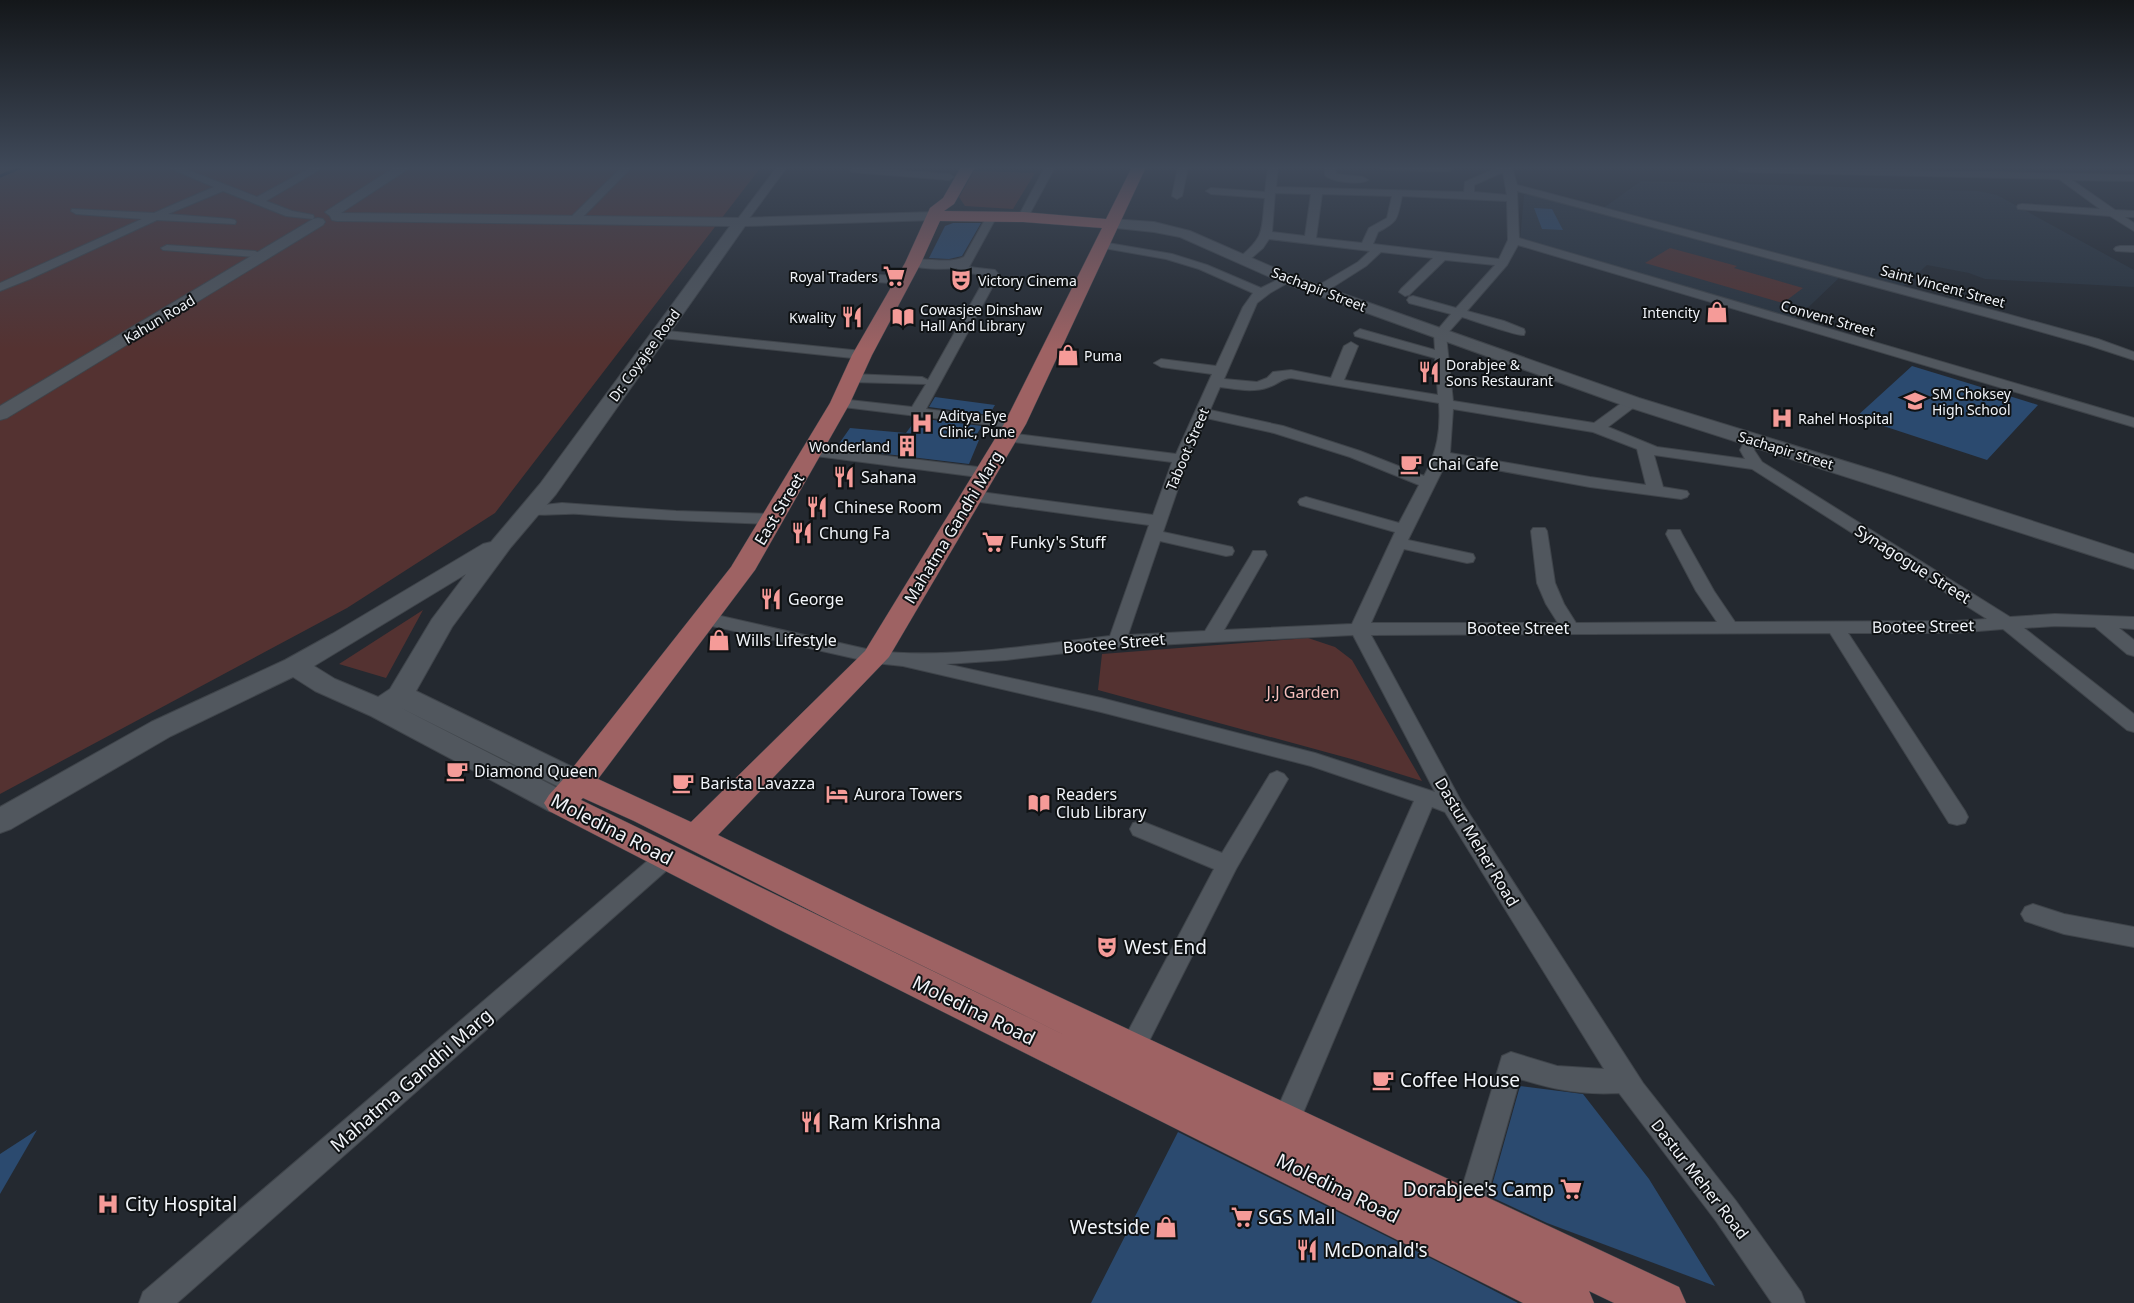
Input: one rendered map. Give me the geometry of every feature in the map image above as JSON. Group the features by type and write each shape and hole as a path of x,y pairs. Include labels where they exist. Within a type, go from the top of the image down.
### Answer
{"main road":[{"name":"East Street","path":"569,793 742,570 840,403 862,355 929,228"},
{"path":"1076,228 1107,234"},
{"name":"Mahatma Gandhi Marg","path":"681,848 875,656 1011,430 1110,228"},
{"name":"Moledina Road","path":"569,793 681,848 1571,1303"},
{"name":"Moledina Road","path":"681,848 855,917 1663,1303"}],"street":[{"path":"0,287 26,277 132,228"},
{"name":"Kahun Road","path":"0,406 255,254 303,228"},
{"name":"Kahun Road","path":"0,414 305,228"},
{"name":"Dr. Coyajee Road","path":"503,542 531,510 737,228"},
{"path":"917,412 993,275 991,272 962,270 985,228"},
{"name":"Sachapir Street","path":"1107,234 1149,228"},
{"name":"Sachapir Street","path":"1158,228 1185,234 1287,279 1440,334"},
{"path":"1244,259 1259,246 1266,235 1267,228"},
{"path":"1310,239 1312,228"},
{"name":"Sachapir street","path":"1318,290 1362,264 1371,249 1373,230 1377,228"},
{"path":"1359,629 1401,536 1442,456 1447,418 1440,334 1503,263 1511,246 1511,228"},
{"name":"Saint Vincent Street","path":"1652,228 2003,317 2093,342 2134,356"},
{"path":"1107,234 1202,267 1261,292"},
{"path":"1266,235 1310,239 1371,249 1446,250 1503,263"},
{"name":"Convent Street","path":"1446,250 1511,246 2134,424"},
{"path":"167,248 255,254"},
{"path":"2120,249 2134,249"},
{"path":"1446,250 1409,296 1458,313 1500,324 1519,332"},
{"path":"858,278 951,266 965,262"},
{"name":"Taboot Street","path":"1117,641 1181,459 1248,307 1261,292 1287,279"},
{"path":"658,334 862,355"},
{"path":"1360,334 1442,356"},
{"name":"Sachapir street","path":"1440,334 1632,402 2134,562"},
{"path":"1336,383 1351,346"},
{"path":"1161,363 1262,386 1271,383 1282,374 1573,423 1597,428 1654,451 1756,464"},
{"path":"852,378 922,381"},
{"path":"1597,428 1632,402"},
{"path":"840,403 917,412 1181,459"},
{"path":"1202,412 1278,429 1355,454 1427,483"},
{"path":"1752,440 1747,450 1756,464"},
{"path":"1644,448 1656,491"},
{"path":"812,452 986,473"},
{"path":"1442,456 1570,479 1681,494"},
{"name":"Synagogue Street","path":"1756,464 2008,624 2134,725"},
{"path":"973,496 1156,528 1226,551"},
{"path":"1306,502 1467,558"},
{"path":"531,510 562,508 676,516 773,520"},
{"path":"1539,531 1546,583 1555,604 1570,628"},
{"path":"1674,534 1705,591 1729,627"},
{"path":"0,821 161,728 268,680 294,666 503,542"},
{"path":"391,702 441,625 503,542"},
{"path":"1211,636 1258,556"},
{"path":"420,592 435,590 450,593 460,600"},
{"path":"703,618 875,656 903,660 1111,708 1315,760 1454,806"},
{"name":"Bootee Street","path":"903,660 1006,654 1117,641 1359,629 1954,627 2055,620 2134,623"},
{"path":"2100,622 2134,650"},
{"path":"1836,628 1957,817"},
{"name":"Dastur Meher Road","path":"1359,629 1454,806 1626,1081 1726,1211 1790,1303"},
{"path":"294,666 325,685"},
{"path":"268,680 325,685"},
{"name":"Moledina Road","path":"325,685 391,702 569,793"},
{"path":"1132,1049 1227,865 1277,779"},
{"path":"1285,1122 1426,797"},
{"path":"1141,828 1227,865"},
{"name":"Mahatma Gandhi Marg","path":"154,1303 681,848"},
{"path":"2033,914 2064,924 2134,937"},
{"path":"1470,1211 1511,1064 1557,1078 1591,1082 1626,1081"}],"shaded area":[{"path":"1521,228 1656,228 1841,276 1793,322 1520,240"},
{"path":"1673,228 2057,228 2134,270 2134,287 1985,279 1969,273 1927,265 1902,288"}],"green space":[{"path":"0,228 714,228 495,513 347,608 0,794"},
{"path":"1670,248 1737,266 1734,268 1803,288 1783,303 1645,263"},
{"path":"423,610 386,678 339,664"},
{"name":"J.J Garden","path":"1308,638 1335,647 1352,660 1422,781 1355,760 1098,690 1102,654"}],"building":[{"path":"944,228 978,228 962,256 949,259 929,258"},
{"path":"1562,228 1563,230 1542,229"},
{"path":"1912,366 2038,405 1987,460 1856,417"},
{"path":"935,397 995,405 989,415 929,407"},
{"name":"Wonderland","path":"917,418 982,426 973,440 979,440 969,464 836,448 850,428 906,433"},
{"name":"Dorabjee's Camp","path":"1520,1086 1583,1094 1649,1179 1715,1286 1547,1223 1489,1196"},
{"path":"37,1130 0,1194 0,1154"},
{"name":"SGS Mall","path":"1178,1132 1454,1270 1518,1303 1091,1303"}],"place":[{"name":"Royal Traders","path":"894,276"},
{"name":"Victory Cinema","path":"961,280"},
{"name":"Intencity","path":"1717,312"},
{"name":"Kwality","path":"852,317"},
{"name":"Cowasjee Dinshaw Hall And Library","path":"903,317"},
{"name":"Puma","path":"1068,355"},
{"name":"Dorabjee & Sons Restaurant","path":"1429,372"},
{"name":"SM Choksey High School","path":"1915,401"},
{"name":"Rahel Hospital","path":"1782,418"},
{"name":"Aditya Eye Clinic, Pune","path":"922,423"},
{"name":"Wonderland","path":"907,446"},
{"name":"Chai Cafe","path":"1411,464"},
{"name":"Sahana","path":"844,477"},
{"name":"Chinese Room","path":"817,507"},
{"name":"Chung Fa","path":"802,533"},
{"name":"Funky's Stuff","path":"993,542"},
{"name":"George","path":"771,599"},
{"name":"Wills Lifestyle","path":"719,640"},
{"name":"Diamond Queen","path":"457,771"},
{"name":"Barista Lavazza","path":"683,783"},
{"name":"Aurora Towers","path":"837,794"},
{"name":"Readers Club Library","path":"1039,803"},
{"name":"West End","path":"1107,947"},
{"name":"Coffee House","path":"1383,1080"},
{"name":"Ram Krishna","path":"811,1122"},
{"name":"Dorabjee's Camp","path":"1571,1189"},
{"name":"City Hospital","path":"108,1204"},
{"name":"SGS Mall","path":"1242,1217"},
{"name":"Westside","path":"1166,1227"},
{"name":"McDonald's","path":"1307,1250"}]}
